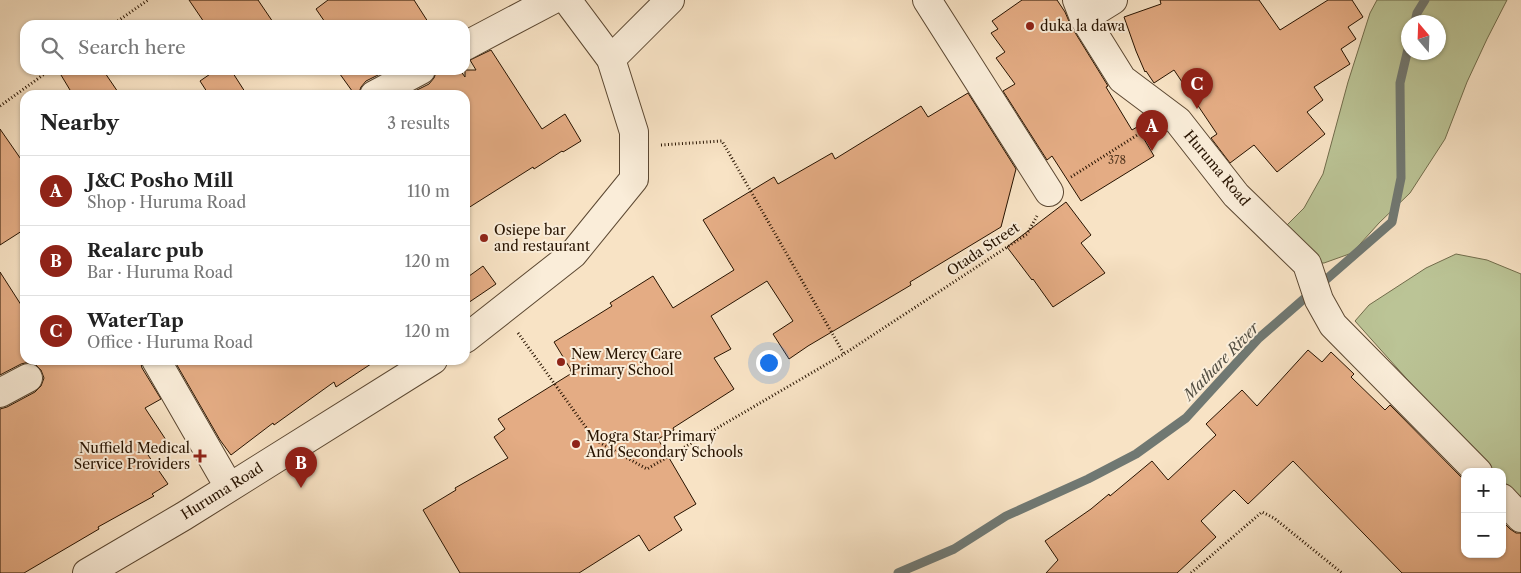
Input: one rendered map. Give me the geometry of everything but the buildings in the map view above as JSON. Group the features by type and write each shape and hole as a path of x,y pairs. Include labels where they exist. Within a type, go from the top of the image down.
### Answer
{"street":[{"path":"470,43 552,0"},
{"path":"470,335 573,254 634,179 634,132 611,60 567,0"},
{"path":"611,60 670,0"},
{"path":"927,0 1049,192"},
{"path":"1080,9 1113,0"},
{"name":"Huruma Road","path":"1080,9 1122,79 1178,121 1236,195 1307,264 1319,300 1333,325 1474,468"},
{"path":"383,90 412,75"},
{"path":"159,365 229,488"},
{"name":"Huruma Road","path":"87,573 229,488 425,365"},
{"path":"0,393 28,378"},
{"path":"1506,502 1521,518"}],"path":[{"path":"119,20 148,0"},
{"path":"22,90 43,75"},
{"path":"0,106 20,92"},
{"name":"Otada Street","path":"499,313 509,321 595,440 648,469 844,354 1027,234 1049,192 1142,132"},
{"path":"634,150 653,146 722,141 844,354"},
{"path":"1191,573 1262,512 1274,518 1342,573"}],"green space":[{"path":"1377,0 1507,0 1467,82 1445,139 1410,193 1352,253 1324,263 1289,263 1285,227 1304,208 1323,174 1348,82 1370,13"},
{"path":"1456,254 1487,260 1521,274 1521,500 1506,485 1506,468 1488,468 1355,321 1369,305 1426,268"}],"waterway":[{"name":"Mathare River","path":"1417,15 1425,0"},
{"name":"Mathare River","path":"898,573 954,549 1006,516 1088,479 1136,454 1186,418 1259,338 1392,222 1401,178 1400,83 1405,60"}],"place":[{"name":"duka la dawa","path":"1030,26"},
{"name":"WaterTap","path":"1197,109"},
{"name":"J&C Posho Mill","path":"1152,151"},
{"name":"Osiepe bar and restaurant","path":"484,238"},
{"name":"New Mercy Care Primary School","path":"561,362"},
{"name":"Mogra Star Primary And Secondary Schools","path":"576,444"},
{"name":"Nuffield Medical Service Providers","path":"200,456"},
{"name":"Realarc pub","path":"301,488"}]}
